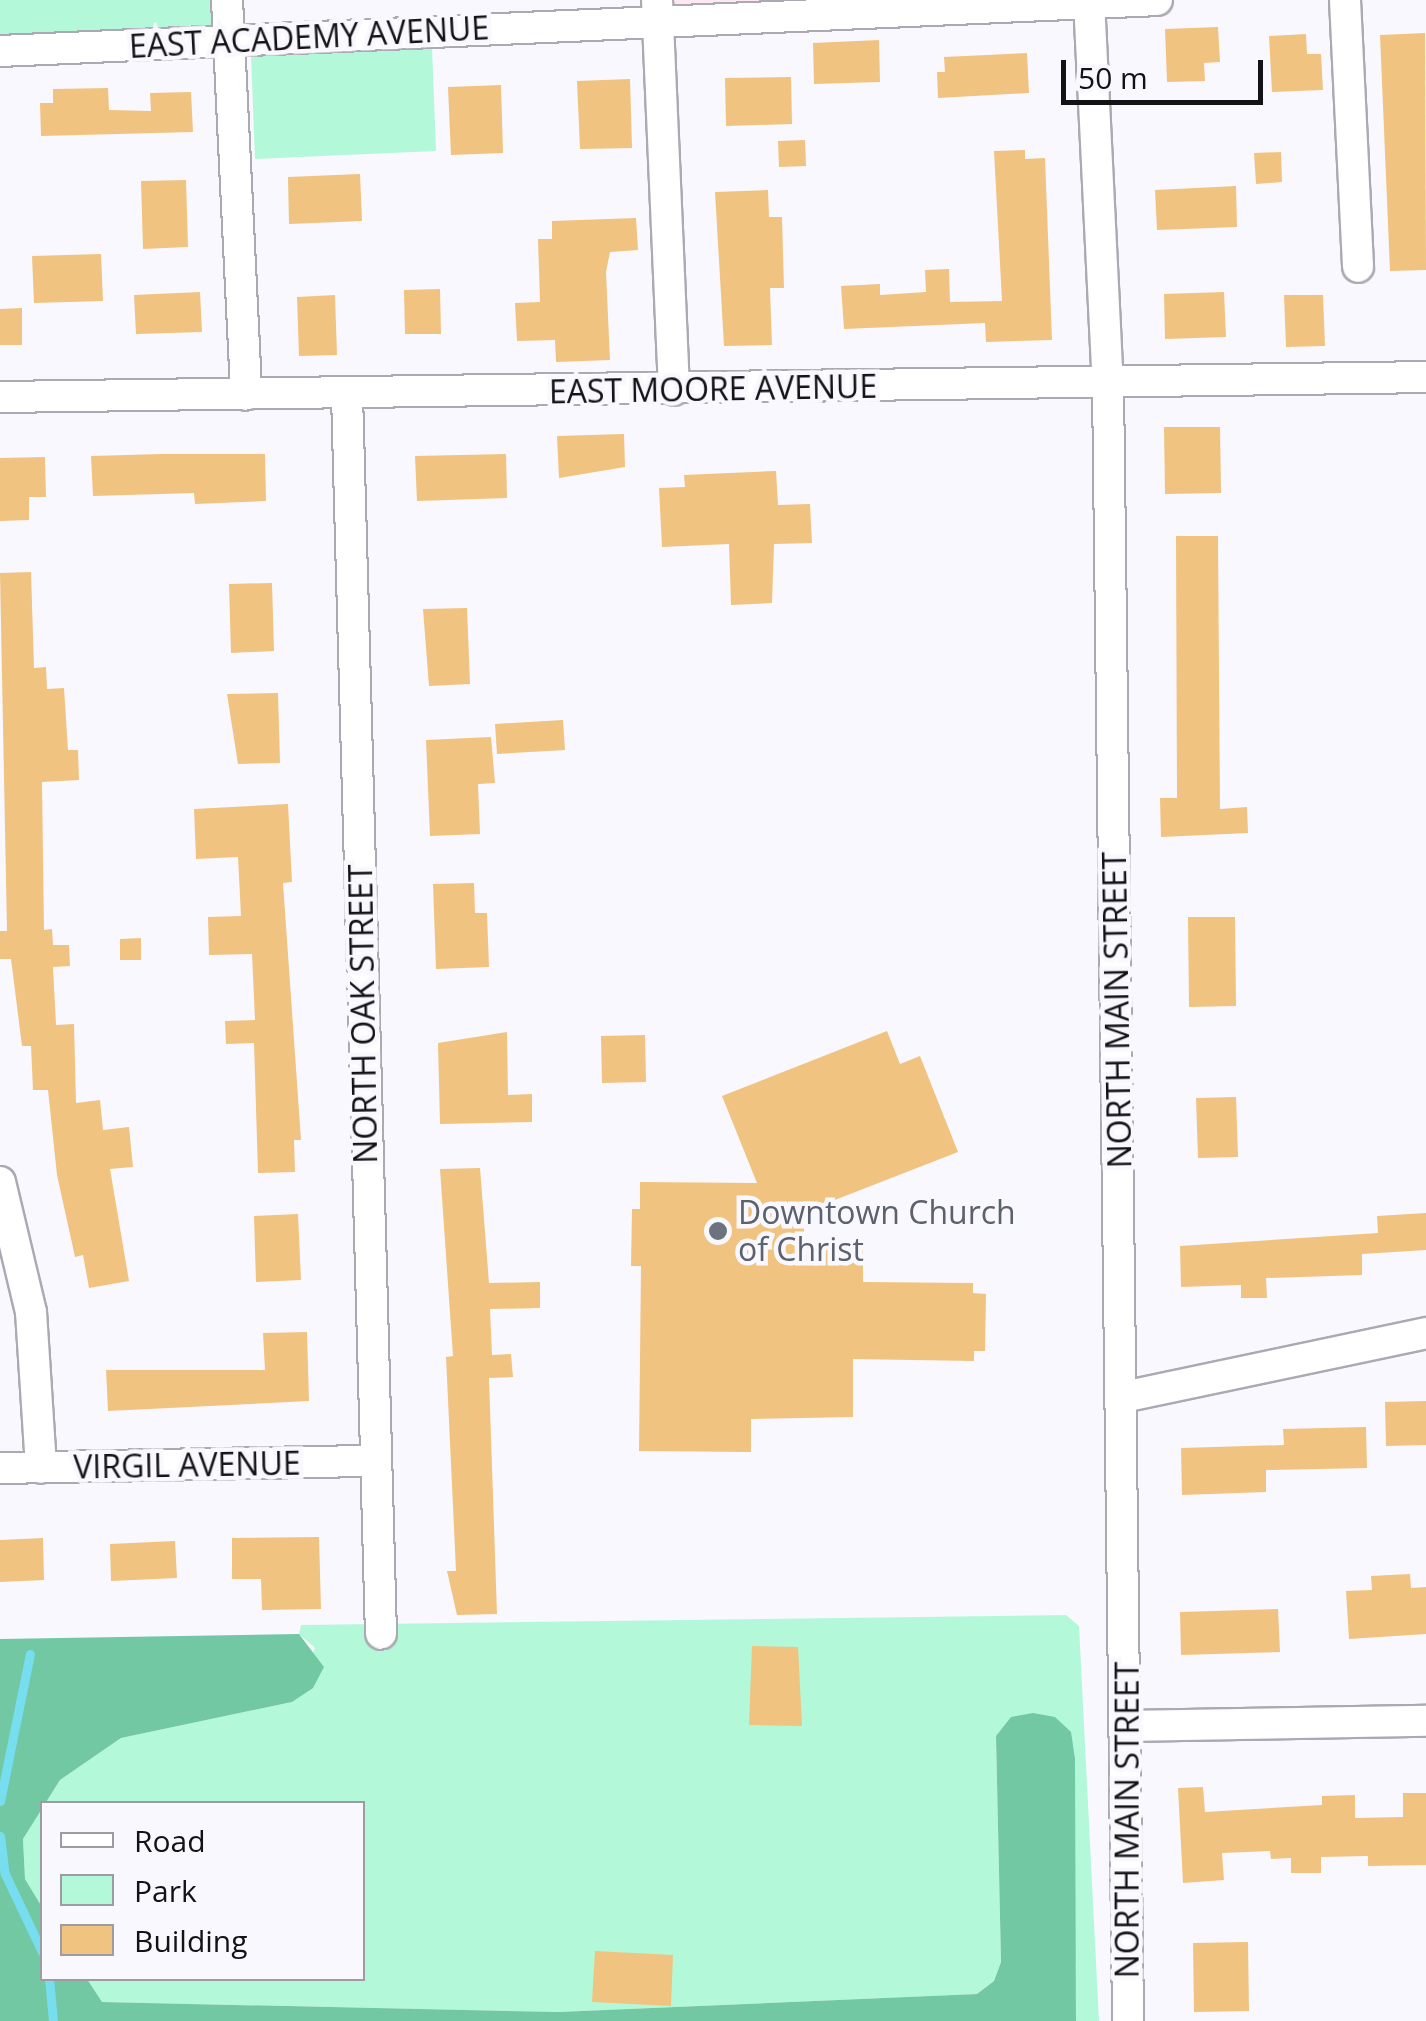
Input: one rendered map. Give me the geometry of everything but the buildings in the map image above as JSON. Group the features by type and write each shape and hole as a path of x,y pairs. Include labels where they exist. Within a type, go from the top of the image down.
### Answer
{"street":[{"path":"226,0 246,395"},
{"name":"EAST ACADEMY AVENUE","path":"0,51 228,41 658,11 1156,0"},
{"path":"1345,0 1358,267"},
{"name":"NORTH MAIN STREET","path":"1090,1 1108,384 1128,2021"},
{"path":"658,11 674,390"},
{"name":"EAST MOORE AVENUE","path":"0,398 1426,378"},
{"name":"NORTH OAK STREET","path":"347,394 381,1634"},
{"path":"0,1182 31,1312 41,1468"},
{"path":"1123,1397 1426,1332"},
{"name":"VIRGIL AVENUE","path":"0,1468 374,1461"},
{"path":"1127,1726 1426,1720"}],"shaded area":[{"path":"673,0 888,0 673,12"}],"green space":[{"path":"0,0 216,0 217,31 0,40"},
{"path":"432,47 436,151 255,159 251,55"},
{"path":"1066,1615 1079,1626 1099,2021 1076,2021 1076,1965 996,1736 1001,1962 994,1981 977,1994 558,2012 101,2002 88,1981 365,1981 365,1801 47,1801 60,1780 121,1738 292,1702 315,1648 299,1634 301,1625"},
{"path":"299,1634 324,1667 313,1688 292,1702 121,1738 60,1780 47,1801 40,1801 40,1812 23,1839 25,1879 40,1904 40,1981 88,1981 102,2002 558,2012 977,1994 994,1981 1001,1962 996,1736 1011,1717 1033,1713 1055,1717 1071,1732 1075,1759 1076,2021 0,2021 0,1639"},
{"path":"40,1811 40,1904 25,1879 23,1839"}],"waterway":[{"path":"0,1801 30,1654"},
{"path":"0,1836 5,1874 40,1948"},
{"path":"49,1981 53,2021"}],"place":[{"name":"Downtown Church of Christ","path":"718,1231"}]}
